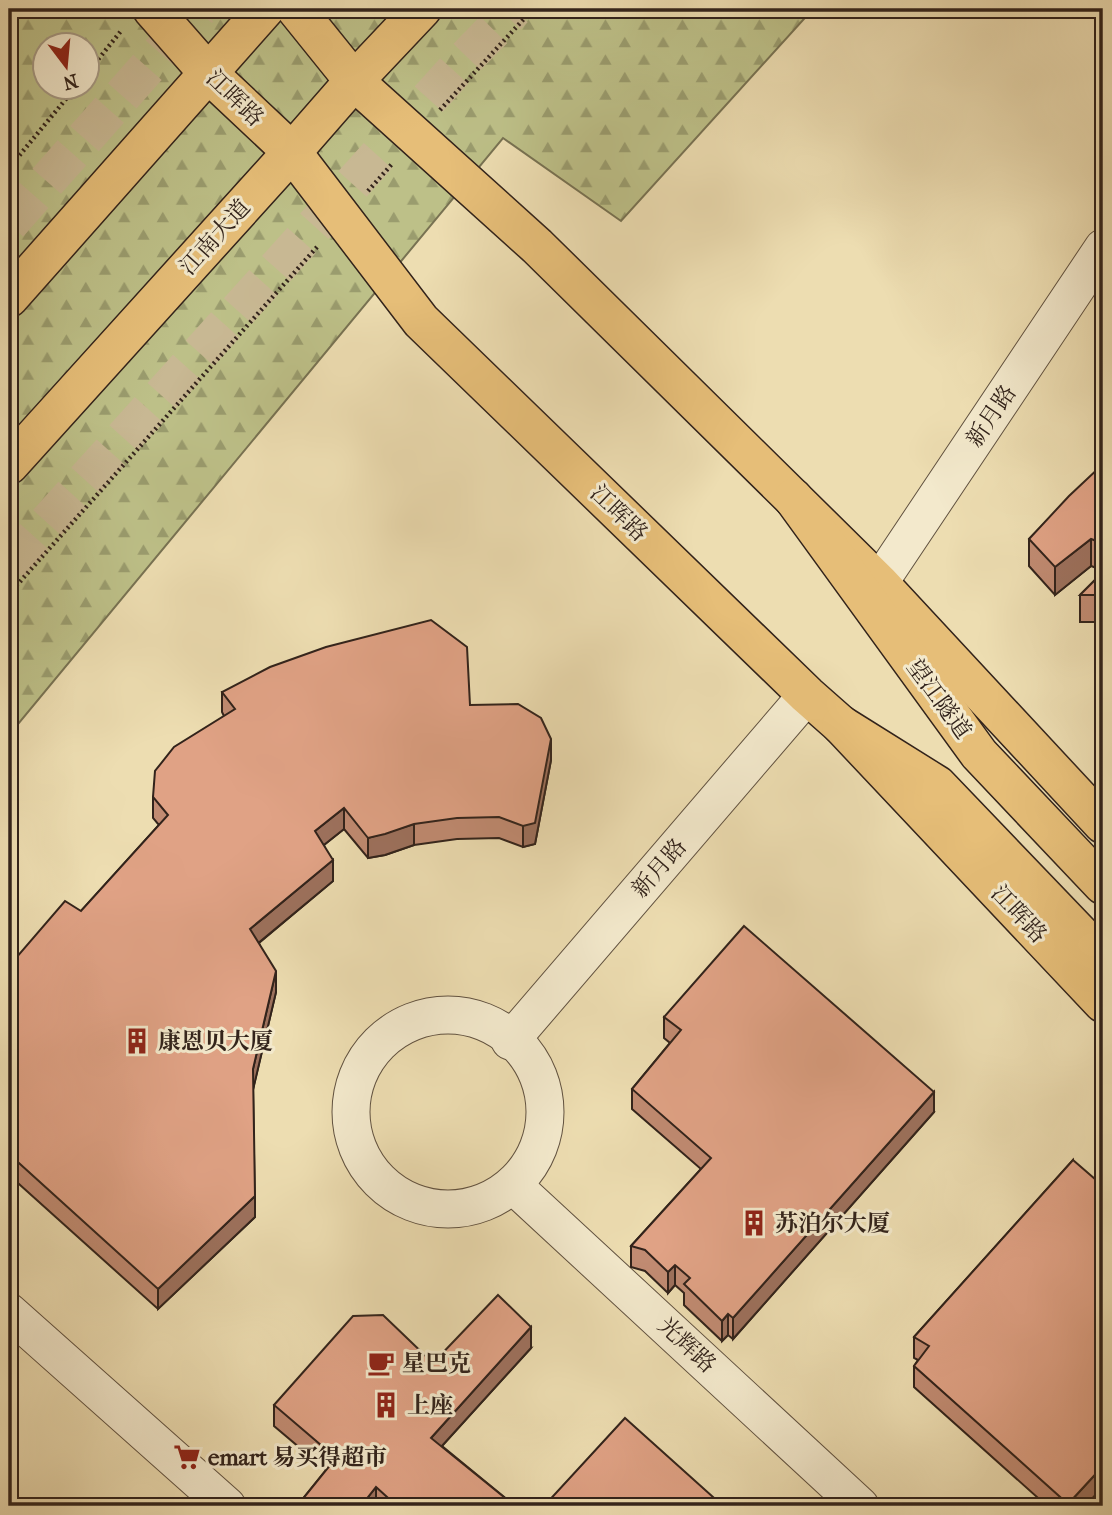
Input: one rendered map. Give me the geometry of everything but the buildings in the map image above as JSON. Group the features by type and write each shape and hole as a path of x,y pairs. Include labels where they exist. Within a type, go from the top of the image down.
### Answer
{"main road":[{"path":"9,298 265,9"},
{"path":"296,9 354,81 537,246 879,583 1103,824"},
{"name":"江南大道","path":"9,465 422,9"},
{"name":"江晖路","path":"137,19 209,74 292,152 421,321 841,725 1103,1003"},
{"name":"望江隧道","path":"793,498 979,754 1103,885"},
{"path":"841,725 937,785 1103,958"}],"street":[{"name":"新月路","path":"879,583 1103,248"},
{"name":"新月路","path":"510,1041 807,695"},
{"path":"458,1014 487,1021 534,1063 545,1094 546,1128 535,1159 513,1185 485,1202 453,1210 419,1205 390,1191 367,1167 352,1137 349,1103 359,1071 375,1045 399,1027 427,1016 458,1014"},
{"name":"光辉路","path":"513,1185 860,1506"},
{"path":"9,1312 227,1506"}],"path":[{"path":"9,594 533,9"},
{"path":"102,57 137,19"},
{"path":"9,168 63,102"}],"green space":[{"path":"9,9 813,9 621,221 503,138 9,735"}],"tunnel":[{"path":"9,224 199,9"},
{"path":"9,565 466,58 514,9"}],"place":[{"name":"康恩贝大厦","path":"137,1041"},
{"name":"苏泊尔大厦","path":"754,1223"},
{"name":"星巴克","path":"381,1363"},
{"name":"上座","path":"386,1405"},
{"name":"emart 易买得超市","path":"187,1457"}]}
